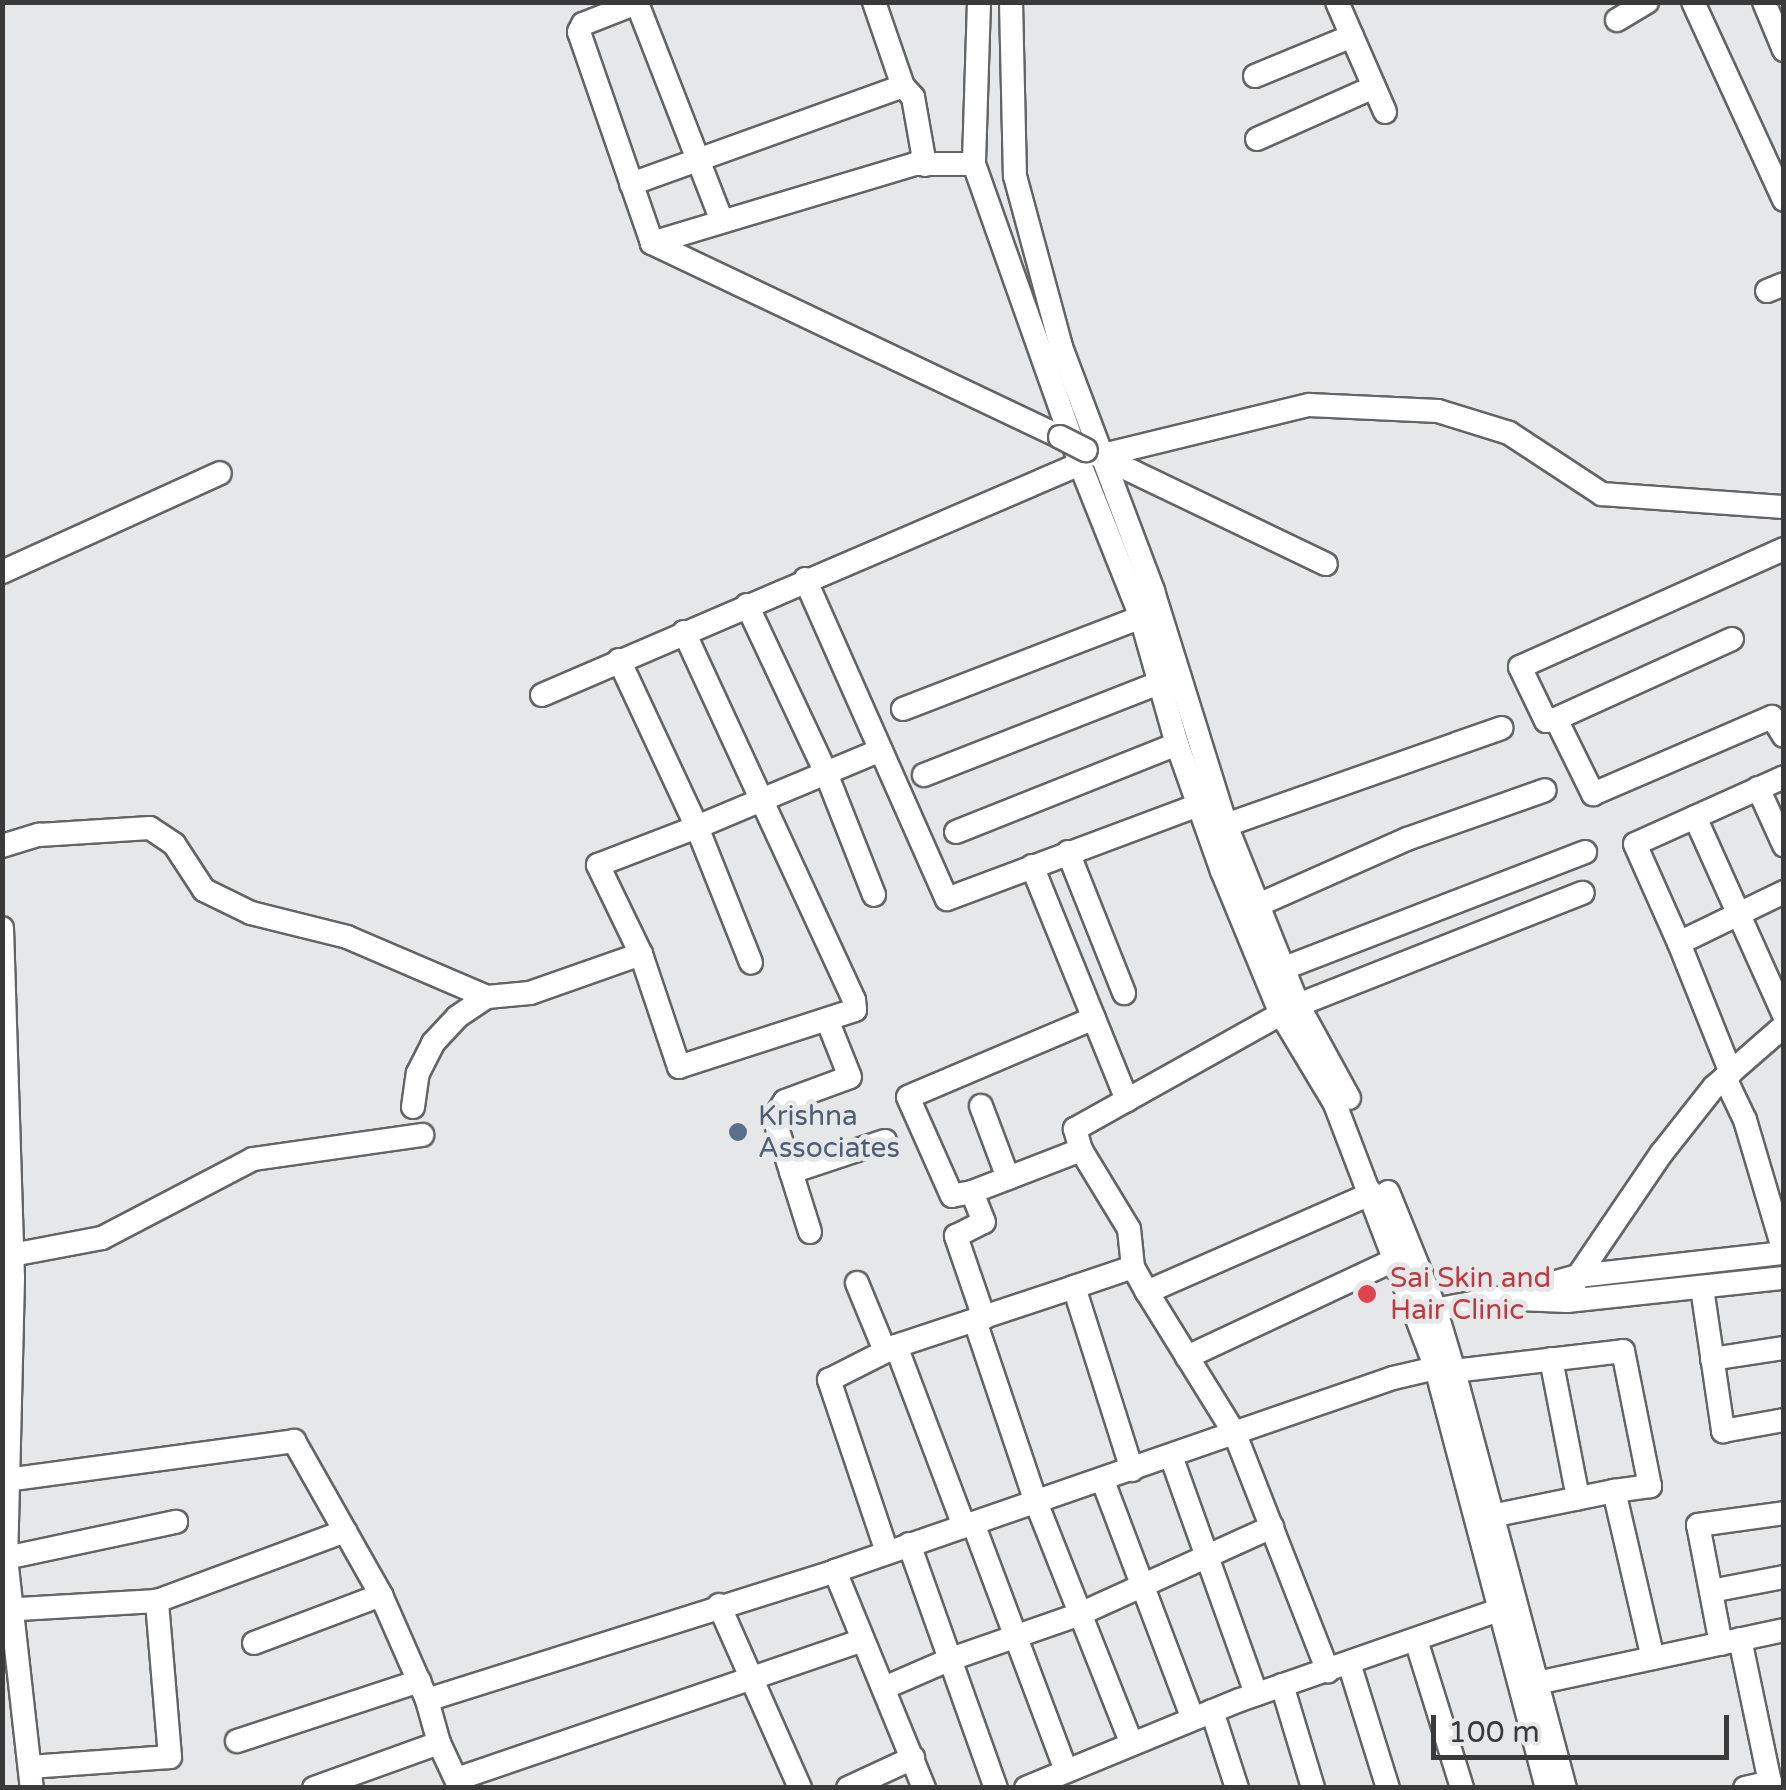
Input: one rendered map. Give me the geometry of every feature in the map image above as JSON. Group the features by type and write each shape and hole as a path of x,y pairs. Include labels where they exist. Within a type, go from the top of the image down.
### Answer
{"street":[{"path":"874,2 902,86 912,98 925,166"},
{"path":"979,2 974,164 1088,457 1199,805 1289,1010 1336,1104 1396,1259 1425,1312"},
{"path":"1011,2 1015,176 1088,457 1153,591 1226,825 1282,969 1289,1010 1353,1108 1496,1515 1547,1788"},
{"path":"1338,2 1385,112"},
{"path":"1617,20 1646,2"},
{"path":"1694,2 1777,165 1784,200"},
{"path":"1764,2 1784,50"},
{"path":"721,219 638,3 583,24 580,32 652,243 1060,438 1088,457 1326,564"},
{"path":"1255,76 1352,36"},
{"path":"631,184 902,86"},
{"path":"1257,139 1374,87"},
{"path":"652,243 721,219 915,164 974,164"},
{"path":"542,694 1088,457 1310,405 1438,411 1508,433 1602,494 1784,507"},
{"path":"2,572 220,473"},
{"path":"1732,639 1546,721 1520,667 1784,549"},
{"path":"805,579 947,898 1199,805"},
{"path":"746,605 826,774 874,895"},
{"path":"903,709 1141,617"},
{"path":"684,632 760,801 856,1005 850,1014 828,1022 679,1067 641,954 598,865 760,801 881,750"},
{"path":"619,660 696,827 751,964"},
{"path":"924,775 1161,682"},
{"path":"1556,718 1594,794 1772,717 1784,736"},
{"path":"1226,825 1502,728"},
{"path":"956,832 1177,744"},
{"path":"1425,1312 1499,1298 1578,1276 1784,1253 1745,1120 1679,943 1635,844 1784,776"},
{"path":"1758,788 1784,845"},
{"path":"1258,905 1407,839 1545,790"},
{"path":"1695,817 1784,1015"},
{"path":"2,846 39,835 150,828 174,844 204,890 251,914 347,936 486,997 530,993 641,954"},
{"path":"1068,852 1124,992"},
{"path":"1282,969 1585,852"},
{"path":"1032,866 1127,1100"},
{"path":"1679,943 1784,892"},
{"path":"1388,1788 1235,1434 1132,1267 1129,1229 1081,1150 1075,1129 1289,1010 1582,893"},
{"path":"2,928 12,1255 6,1610 31,1777 170,1757 156,1601"},
{"path":"412,1108 418,1073 434,1042 457,1017 486,997"},
{"path":"1081,1150 952,1196 908,1097 1094,1018"},
{"path":"810,1232 775,1124 778,1106 850,1077 828,1022"},
{"path":"1567,1301 1578,1276 1661,1154 1728,1076 1784,1026"},
{"path":"981,1106 1008,1178"},
{"path":"12,1255 102,1238 253,1159 422,1135"},
{"path":"790,1172 885,1142"},
{"path":"972,1192 984,1222 956,1236 979,1320 1036,1502 1132,1744"},
{"path":"1146,1292 1372,1193"},
{"path":"1187,1357 1396,1259"},
{"path":"887,1552 829,1380 891,1349 1132,1267"},
{"path":"1499,1298 1567,1301 1784,1278"},
{"path":"857,1283 891,1349 968,1524 1066,1771"},
{"path":"1074,1287 1132,1470"},
{"path":"1702,1288 1723,1430 1784,1420"},
{"path":"1712,1359 1784,1348"},
{"path":"237,1740 835,1570 1103,1481 1393,1378 1445,1369 1623,1352 1650,1486 1496,1515"},
{"path":"1551,1359 1578,1498"},
{"path":"1445,1369 1502,1610 1565,1788"},
{"path":"7,1480 294,1442 381,1595 458,1783 863,1640"},
{"path":"1172,1456 1256,1694"},
{"path":"1103,1481 1143,1587 1237,1788"},
{"path":"1614,1491 1654,1658"},
{"path":"1745,1788 1771,1785 1730,1641 1711,1592 1698,1525 1784,1514"},
{"path":"6,1558 176,1522"},
{"path":"884,1688 950,1659 1080,1614 1272,1527"},
{"path":"6,1610 156,1601 345,1531"},
{"path":"910,1544 996,1788"},
{"path":"835,1570 924,1788"},
{"path":"1711,1592 1784,1577"},
{"path":"254,1644 381,1595"},
{"path":"720,1604 800,1788"},
{"path":"1026,1788 1256,1694 1502,1610"},
{"path":"1529,1685 1784,1630"},
{"path":"1416,1640 1462,1788"},
{"path":"1282,1686 1312,1788"},
{"path":"314,1788 439,1744"},
{"path":"848,1788 913,1758"},
{"path":"378,1765 387,1788"}],"place":[{"name":"Krishna Associates","path":"738,1132"},
{"name":"Sai Skin and Hair Clinic","path":"1367,1294"}]}
